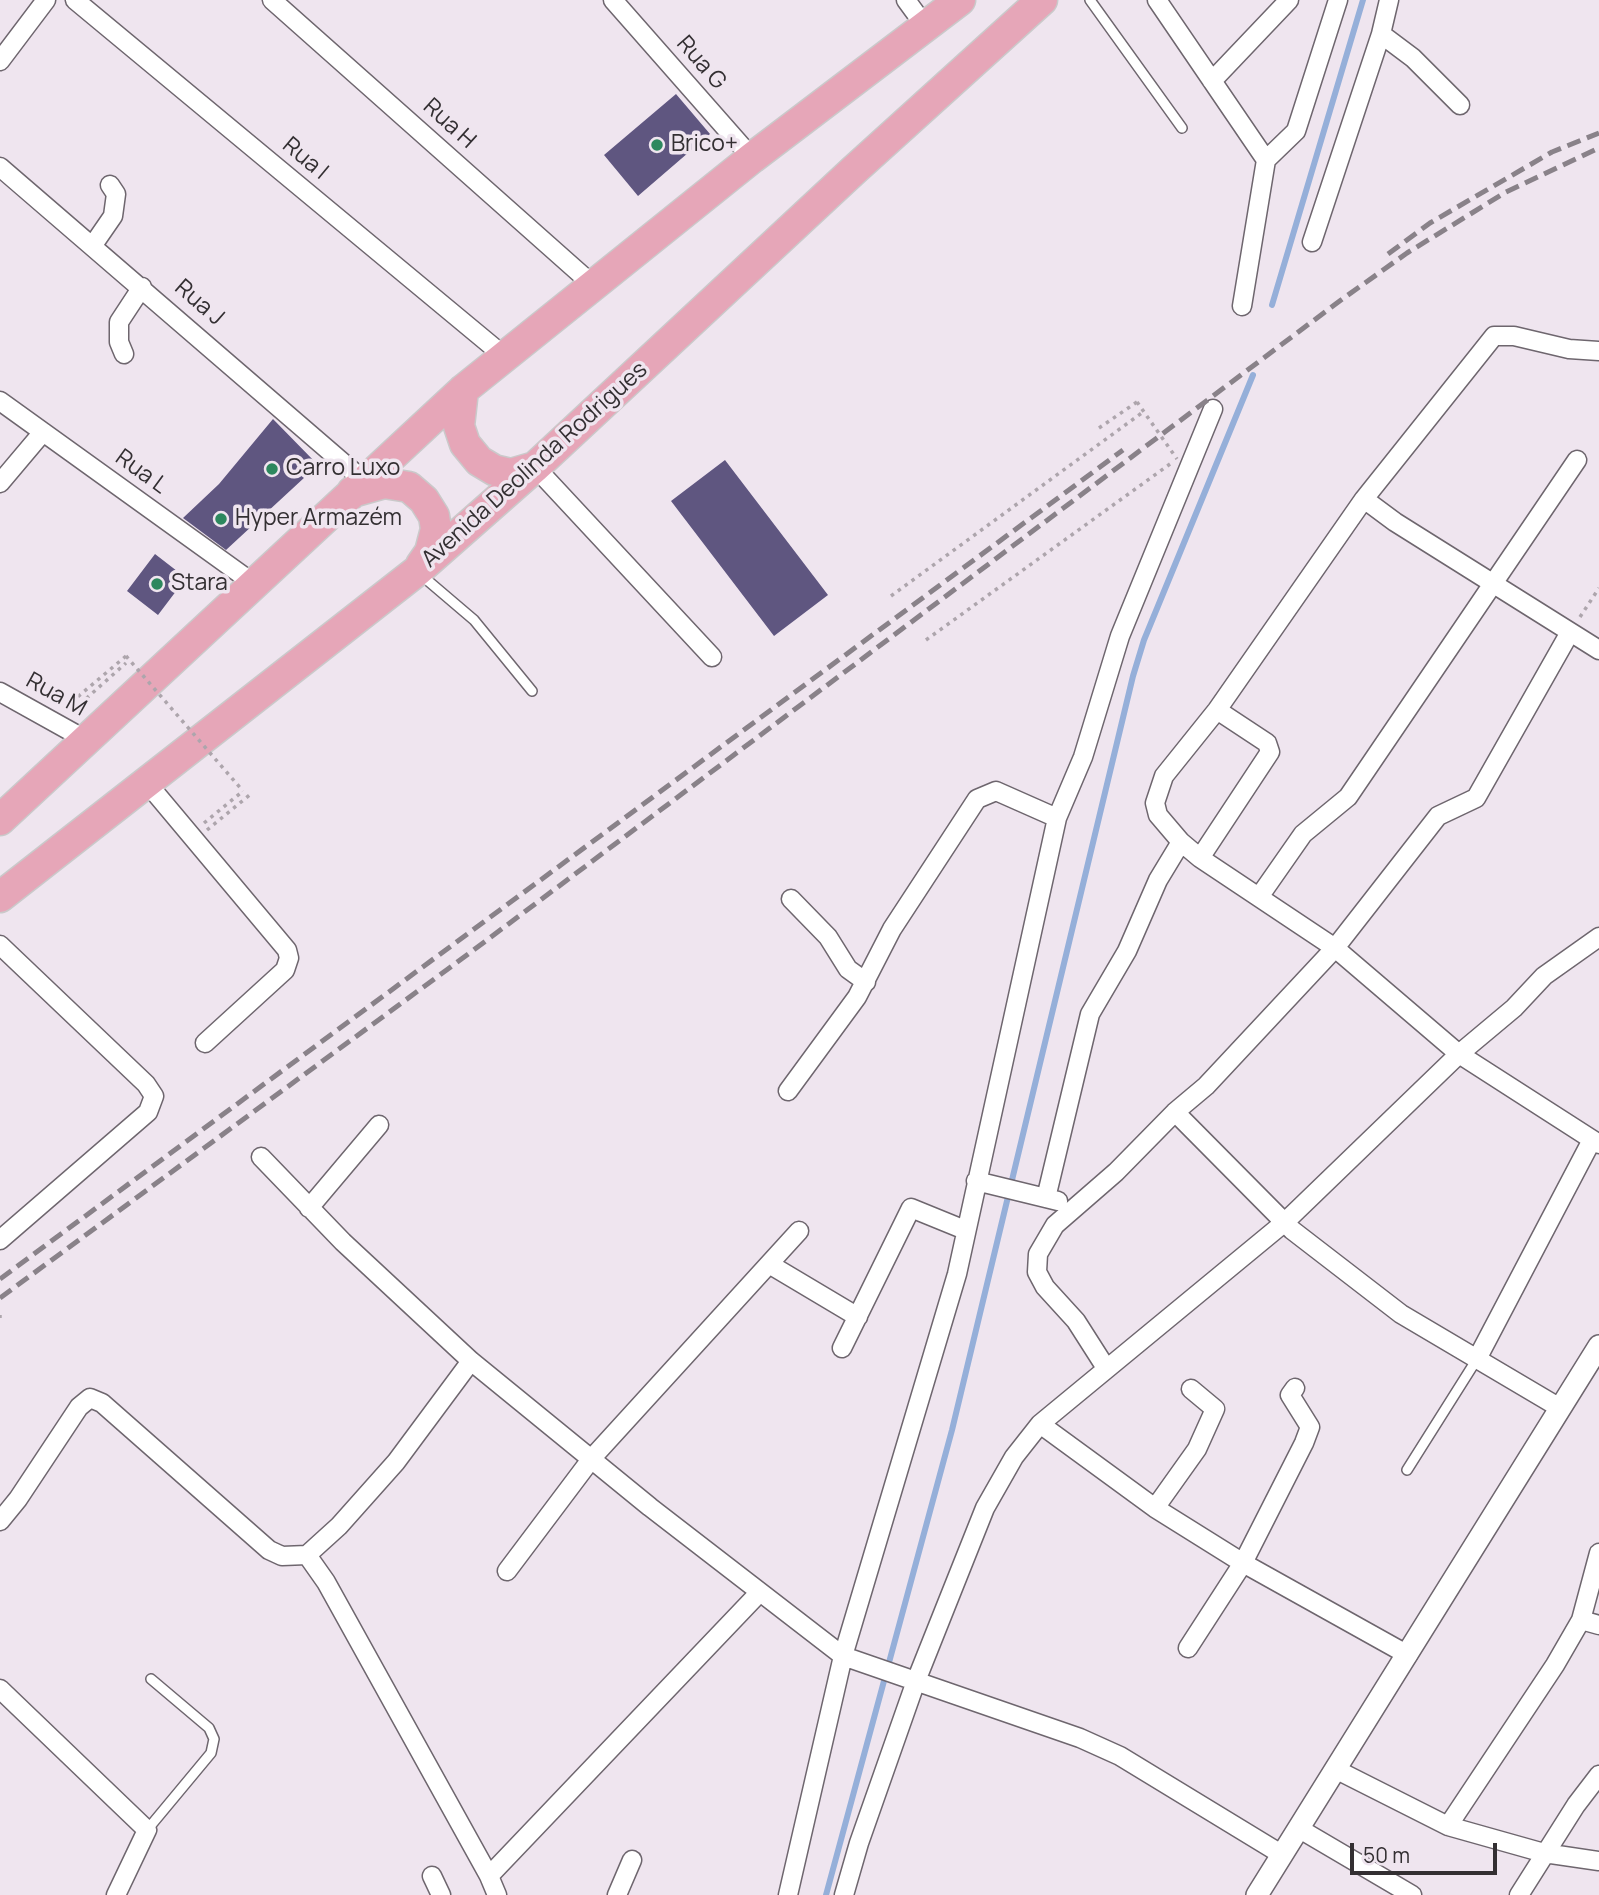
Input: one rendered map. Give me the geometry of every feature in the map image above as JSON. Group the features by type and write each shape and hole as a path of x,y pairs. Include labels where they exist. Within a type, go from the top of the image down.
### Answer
{"highway":[{"path":"0,820 88,741 356,486 463,390 752,158 960,0"},
{"name":"Avenida Deolinda Rodrigues","path":"0,897 417,571 536,467 853,171 1042,0"},
{"path":"463,390 459,426 465,444 479,461 494,470 511,474 536,467"},
{"path":"356,486 384,482 409,487 424,500 434,516 436,529 429,552 417,571"}],"street":[{"path":"0,61 46,0"},
{"name":"Rua I","path":"75,0 505,356"},
{"name":"Rua H","path":"272,0 593,285"},
{"name":"Rua G","path":"612,0 752,158"},
{"path":"906,0 925,26"},
{"path":"1157,0 1266,160"},
{"path":"1212,81 1289,0"},
{"path":"1242,306 1266,160 1296,131 1338,0"},
{"path":"1312,242 1381,34 1389,0"},
{"path":"1381,34 1413,58 1460,105"},
{"name":"Rua J","path":"0,167 142,286 356,486"},
{"path":"93,245 113,216 116,194 110,185"},
{"path":"124,354 119,342 119,322 142,286"},
{"path":"1477,1359 1596,1142 1458,1054 1335,947 1200,858 1181,842 1158,815 1157,790 1164,776 1217,710 1364,499 1494,336 1514,336 1569,349 1599,351"},
{"name":"Rua L","path":"0,401 253,583"},
{"path":"788,1895 843,1656 957,1274 965,1230 983,1183 1056,818 1083,757 1120,636 1213,409"},
{"path":"0,484 43,432"},
{"path":"1259,897 1303,834 1348,797 1436,663 1577,460"},
{"path":"536,467 712,657"},
{"path":"1364,499 1395,522 1494,583 1569,634 1599,650"},
{"path":"1106,1368 1076,1321 1045,1287 1037,1272 1038,1254 1045,1238 1075,1206 1206,1086 1335,947 1438,816 1476,798 1569,634"},
{"name":"Rua M","path":"0,692 88,741"},
{"path":"1200,858 1270,752 1267,743 1217,710"},
{"path":"147,783 287,950 289,958 285,970 205,1043"},
{"path":"788,1091 866,982 892,929 977,799 988,792 996,791 1056,818"},
{"path":"1039,1196 1090,1014 1127,951 1158,880 1181,842"},
{"path":"791,899 828,937 848,969 866,982"},
{"path":"0,945 146,1084 154,1096 148,1112 0,1240"},
{"path":"845,1895 908,1679 997,1483 1040,1424 1285,1222 1458,1054 1514,1008 1544,976 1595,946"},
{"path":"1175,1112 1285,1222 1401,1314 1560,1408"},
{"path":"309,1208 379,1125"},
{"path":"261,1157 309,1208 471,1361 759,1593 843,1656 869,1668 1080,1738 1120,1756 1281,1854"},
{"path":"983,1183 1075,1206"},
{"path":"842,1348 911,1209 965,1230"},
{"path":"507,1571 593,1458 799,1231"},
{"path":"769,1264 858,1317"},
{"path":"1257,1895 1599,1346"},
{"path":"0,1521 18,1499 79,1407 90,1398 102,1403 269,1550 282,1556 307,1555 340,1526 396,1462 471,1361"},
{"path":"1188,1648 1243,1563 1310,1427 1290,1395 1294,1388"},
{"path":"1155,1508 1197,1449 1215,1409 1191,1389"},
{"path":"1040,1424 1155,1508 1243,1563 1408,1655"},
{"path":"1448,1826 1555,1665 1581,1620 1599,1553"},
{"path":"307,1555 326,1582 497,1895"},
{"path":"489,1876 759,1593"},
{"path":"1581,1620 1599,1625"},
{"path":"0,1689 147,1830 116,1895"},
{"path":"1335,1769 1448,1826 1544,1853 1599,1861"},
{"path":"1519,1895 1544,1853 1599,1775"},
{"path":"1298,1828 1412,1895"},
{"path":"617,1895 632,1860"},
{"path":"432,1876 441,1895"}],"lane":[{"path":"1090,0 1182,128"},
{"path":"417,571 474,620 533,691"},
{"path":"1407,1470 1477,1359"},
{"path":"147,1830 211,1753 214,1739 209,1728 151,1679"}],"path":[{"path":"926,640 1177,459 1137,402 1099,428"},
{"path":"891,596 1143,412"},
{"path":"1569,634 1599,588"},
{"path":"126,663 79,705 74,700 125,656 243,791 202,824"},
{"path":"197,838 251,793"}],"building":[{"name":"Brico+","path":"676,94 710,134 638,196 604,155"},
{"path":"273,419 318,465 226,550 183,518 219,484"},
{"path":"725,460 828,595 774,636 671,501"},
{"name":"Stara","path":"155,554 186,578 158,615 127,591"}],"waterway":[{"path":"1272,305 1363,0"},
{"path":"826,1895 952,1430 1133,676 1144,640 1253,375"}],"railway":[{"path":"1388,254 1430,223 1552,152 1599,133"},
{"path":"0,1298 471,952 1341,300 1407,253 1506,192 1599,148"},
{"path":"0,1279 1123,450"}],"place":[{"name":"Brico+","path":"657,145"},
{"name":"Carro Luxo","path":"272,469"},
{"name":"Hyper Armazém","path":"221,519"},
{"name":"Stara","path":"157,584"}]}
